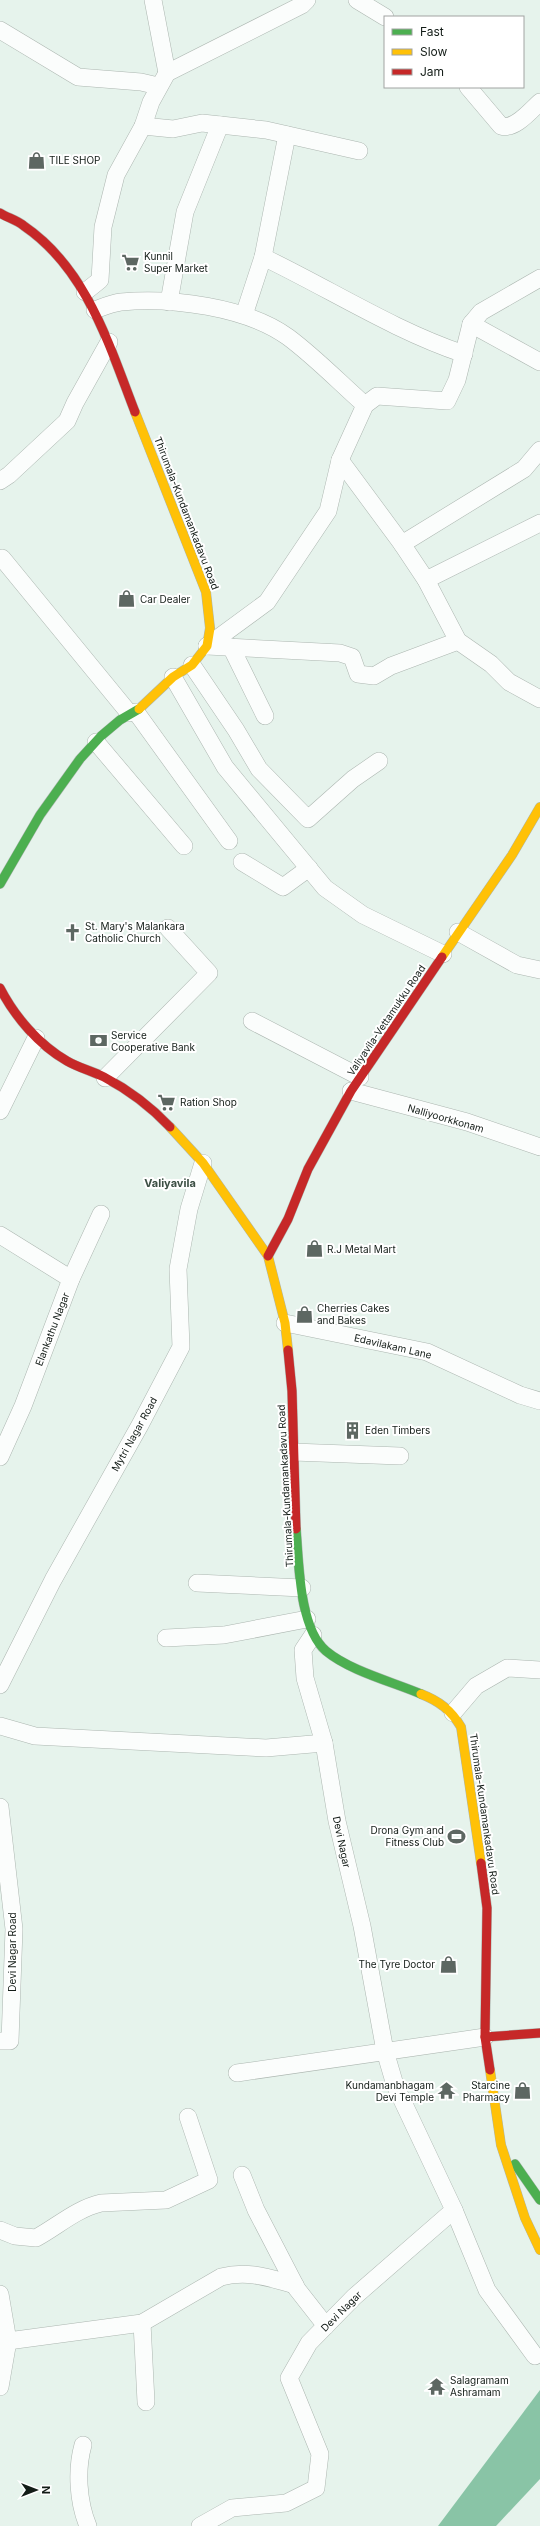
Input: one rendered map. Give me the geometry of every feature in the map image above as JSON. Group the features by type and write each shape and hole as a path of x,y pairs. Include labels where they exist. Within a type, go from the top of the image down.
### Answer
{"main road":[{"name":"Thirumala-Kundamankadavu Road","path":"0,214 25,226 51,249 85,292 95,310 109,342 206,592 210,628 207,646"},
{"path":"0,884 55,791 96,742 173,677 192,665 207,646"},
{"name":"Valiyavila-Vettamukku Road","path":"268,1256 288,1219 308,1169 355,1084 512,855 540,807"},
{"name":"Thirumala-Kundamankadavu Road","path":"0,988 4,1007 36,1038 68,1061 105,1078 159,1115 203,1163 268,1256 285,1323 292,1391 296,1530 307,1619 313,1635 326,1651 345,1663 433,1699 453,1713 461,1727 487,1908 485,2037 501,2145 525,2218 540,2250"},
{"path":"485,2037 540,2033"},
{"path":"501,2145 540,2200"}],"street":[{"path":"85,292 100,280 103,227 116,175 143,126 163,80 153,0"},
{"path":"0,30 78,78 141,82 163,80 302,5 307,0"},
{"path":"356,0 384,16"},
{"path":"469,88 501,126 507,128 514,125 540,102"},
{"path":"143,126 173,129 202,123 266,130 359,151"},
{"path":"169,302 185,212 220,125"},
{"path":"244,315 263,257 287,135"},
{"path":"263,257 310,280 352,305 426,340 464,354"},
{"path":"207,646 267,602 328,511 340,460 365,405 377,396 447,401 458,380 471,324 481,312 540,278"},
{"path":"95,310 120,302 169,302 227,310 244,315 287,336 365,405"},
{"path":"471,324 540,362"},
{"path":"0,481 9,476 68,422 75,403 109,342"},
{"path":"402,544 524,469 540,450"},
{"path":"340,460 402,544 426,580 458,641 491,664 509,682 540,698"},
{"path":"426,580 540,523"},
{"path":"2,558 133,712 229,842"},
{"path":"207,646 340,653 352,657 358,674 374,676 391,666 458,641"},
{"path":"231,647 265,716"},
{"path":"192,665 236,730 259,769 308,819 354,779 379,761"},
{"path":"173,677 226,767 325,888 363,915 443,954"},
{"path":"96,742 184,846"},
{"path":"242,862 283,887 309,868"},
{"path":"105,1078 209,973 168,928"},
{"path":"458,932 517,965 540,970"},
{"name":"Nalliyoorkkonam","path":"252,1021 355,1084 540,1147"},
{"path":"0,1111 36,1038"},
{"name":"Mytri Nagar Road","path":"0,1685 53,1580 140,1425 181,1346 178,1269 189,1209 203,1163"},
{"name":"Elankathu Nagar","path":"0,1456 23,1406 71,1279 100,1214"},
{"path":"0,1235 71,1279"},
{"name":"Edavilakam Lane","path":"285,1323 428,1352 520,1395 540,1401"},
{"path":"293,1452 400,1456"},
{"path":"197,1583 302,1588"},
{"path":"166,1638 224,1635 307,1619"},
{"name":"Devi Nagar","path":"200,2526 232,2508 286,2503 316,2488 320,2454 289,2378 309,2343 354,2297 454,2210 395,2085 385,2051 362,1926 337,1821 324,1743 305,1678 303,1650 313,1635"},
{"path":"453,1713 476,1686 507,1668 540,1670"},
{"path":"0,1726 35,1736 266,1748 324,1743"},
{"name":"Devi Nagar Road","path":"0,1807 14,1929 10,2041 0,2041"},
{"path":"237,2073 485,2037"},
{"path":"0,2230 27,2238 36,2238 78,2211 90,2206 166,2200 209,2180 188,2118"},
{"path":"242,2175 256,2210 295,2285 326,2326"},
{"path":"454,2210 487,2290 534,2356"},
{"path":"8,2341 142,2323 221,2277 235,2273 247,2273 295,2285"},
{"path":"0,2294 8,2341 0,2388"},
{"path":"142,2323 146,2402"},
{"path":"83,2445 79,2460 82,2512 88,2526"}],"shaded area":[{"path":"540,2390 540,2479 496,2526 438,2526"}],"traffic: fast":[{"path":"0,884 40,815 80,759 101,736 120,720 139,709"},
{"path":"296,1529 305,1611 310,1627 317,1641 326,1651 347,1664 372,1676 421,1694"},
{"path":"515,2164 540,2200"}],"traffic: slow":[{"path":"135,412 206,592 210,628 207,646 192,665 173,677 139,709"},
{"path":"442,957 512,855 540,807"},
{"path":"170,1127 203,1163 268,1256 285,1323 288,1350"},
{"path":"421,1694 449,1711 461,1727 481,1863"},
{"path":"490,2070 501,2145 525,2218 540,2250"}],"traffic: jam":[{"path":"0,213 21,224 46,244 64,264 80,286 105,335 135,412"},
{"path":"268,1256 288,1219 308,1169 351,1091 442,957"},
{"path":"0,988 20,1020 37,1039 67,1061 104,1077 121,1087 147,1106 170,1127"},
{"path":"288,1350 292,1391 296,1529"},
{"path":"481,1863 487,1908 485,2037 490,2070"},
{"path":"485,2037 540,2033"}],"place":[{"name":"TILE SHOP","path":"36,160"},
{"name":"Kunnil Super Market","path":"131,262"},
{"name":"Car Dealer","path":"127,599"},
{"name":"St. Mary's Malankara Catholic Church","path":"72,932"},
{"name":"Service Cooperative Bank","path":"98,1041"},
{"name":"Ration Shop","path":"167,1102"},
{"name":"R.J Metal Mart","path":"314,1249"},
{"name":"Cherries Cakes and Bakes","path":"304,1314"},
{"name":"Eden Timbers","path":"352,1430"},
{"name":"Drona Gym and Fitness Club","path":"457,1836"},
{"name":"The Tyre Doctor","path":"448,1964"},
{"name":"Kundamanbhagam Devi Temple","path":"447,2091"},
{"name":"Starcine Pharmacy","path":"523,2091"},
{"name":"Salagramam Ashramam","path":"437,2386"}],"district":[{"name":"Valiyavila","path":"170,1183"}]}
